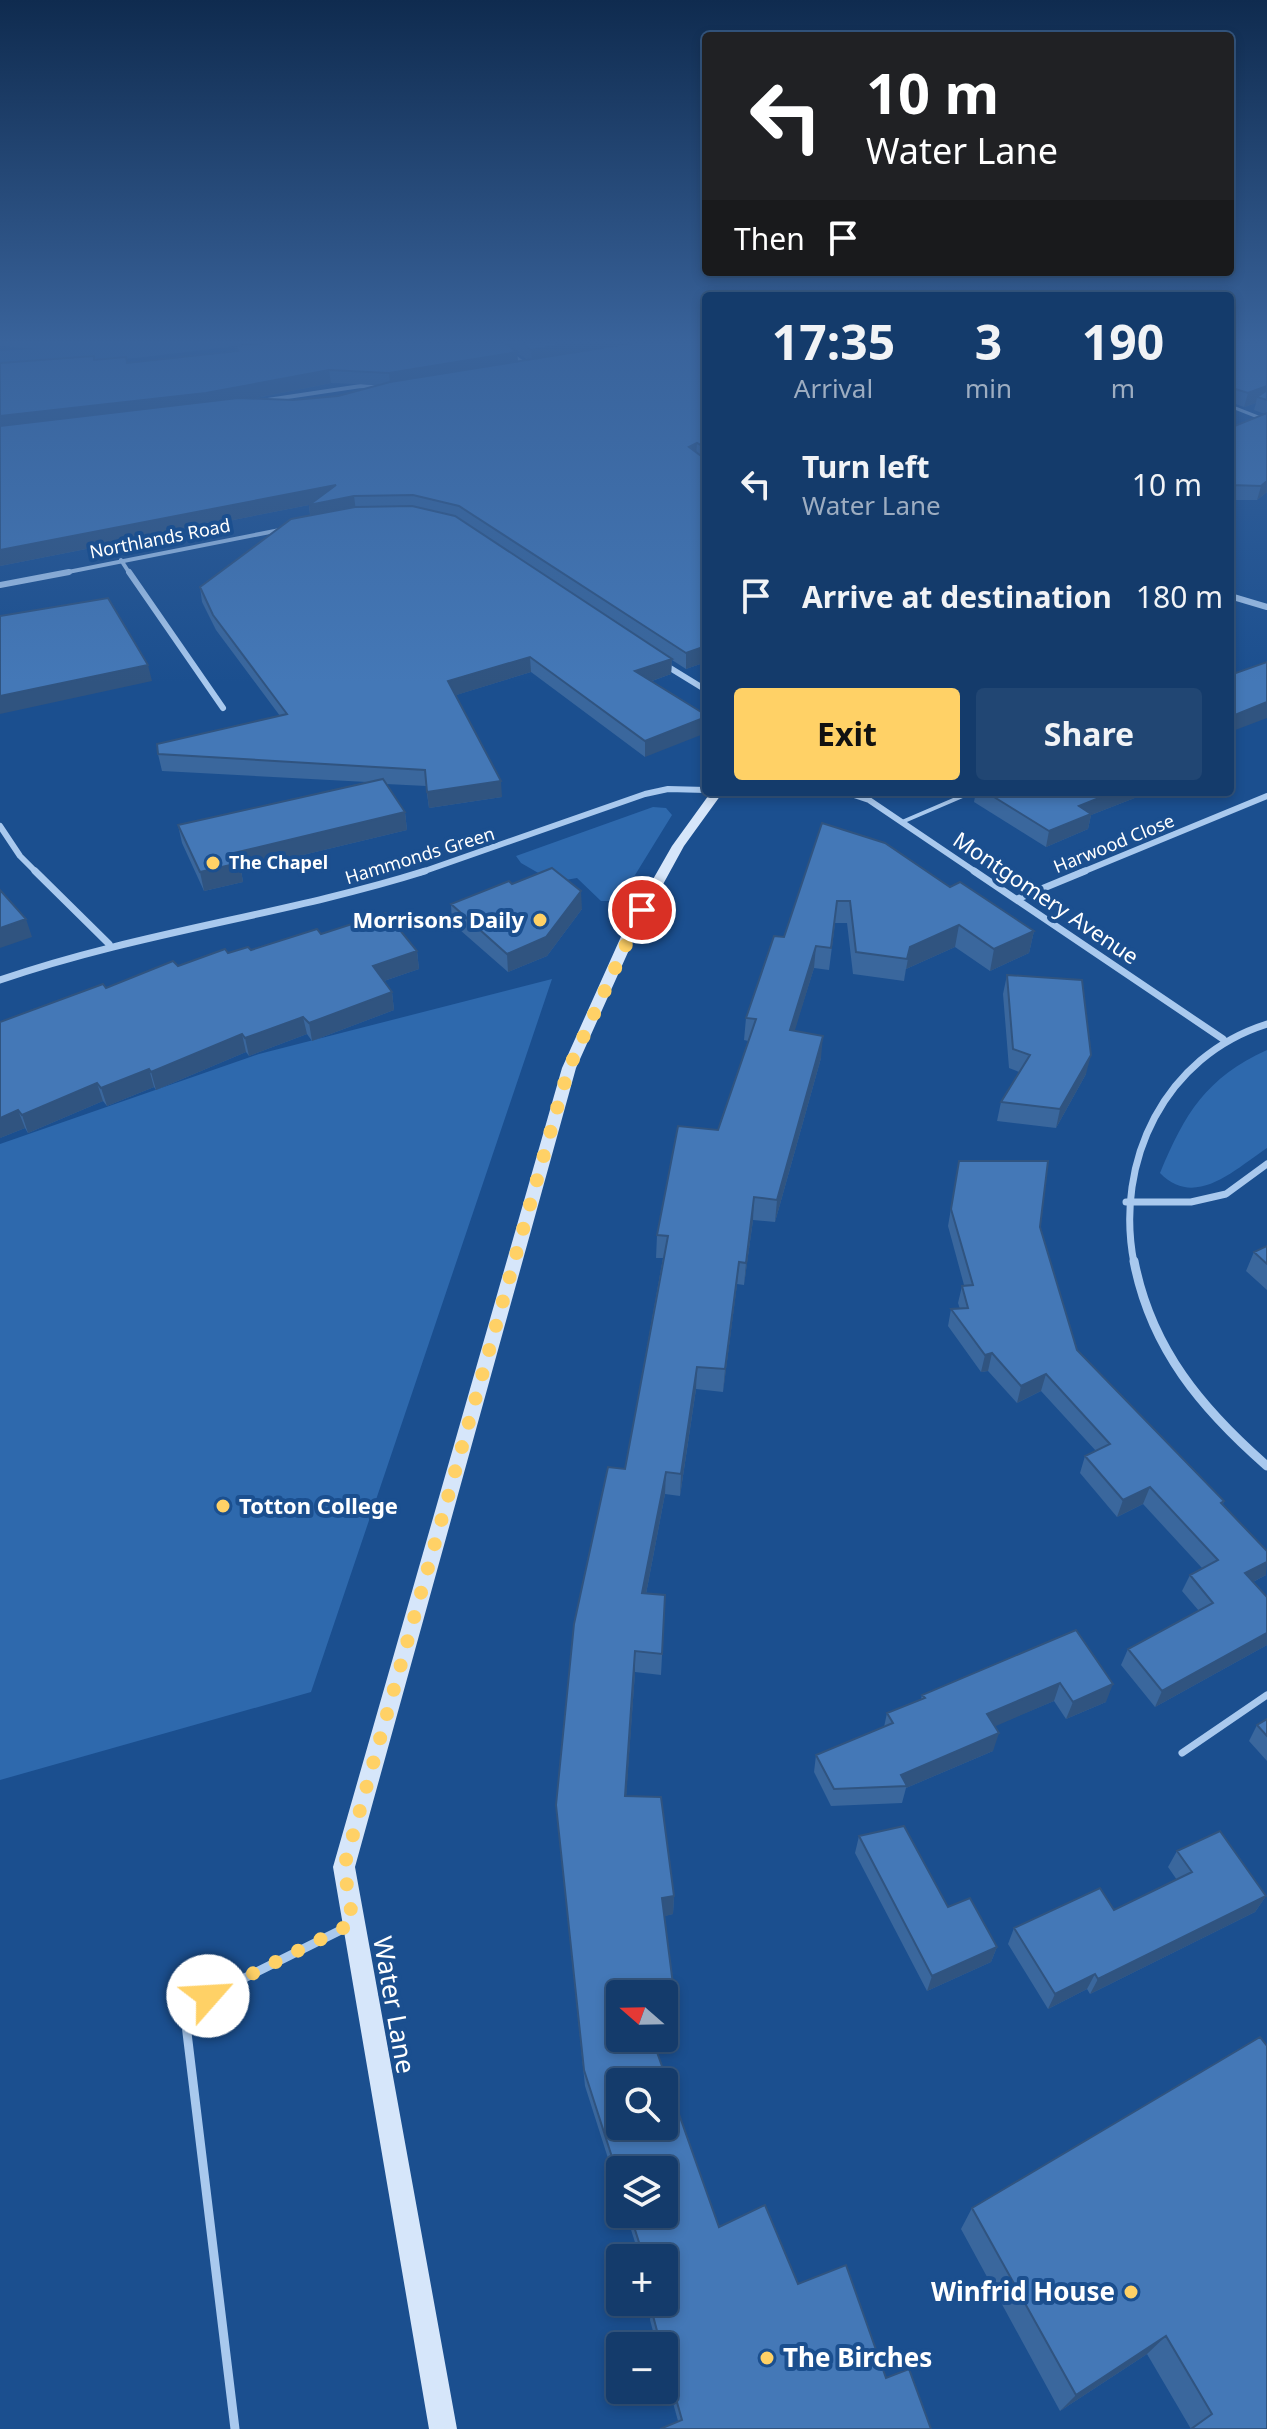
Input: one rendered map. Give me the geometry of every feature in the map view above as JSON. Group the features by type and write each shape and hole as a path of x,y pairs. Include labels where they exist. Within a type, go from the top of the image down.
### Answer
{"street":[{"name":"Northlands Road","path":"0,585 293,528"},
{"path":"121,560 223,708"},
{"path":"1234,597 1267,607"},
{"path":"654,658 702,688"},
{"name":"Hammonds Green","path":"0,980 109,944 338,895 428,871 645,794 668,789 702,790"},
{"name":"Water Lane","path":"443,2429 344,1867 569,1068 631,930 678,846 714,796"},
{"name":"Montgomery Avenue","path":"857,796 869,800 1223,1039"},
{"name":"Harwood Close","path":"1017,899 1267,796"},
{"path":"0,826 20,856 109,944"},
{"path":"1267,1024 1223,1039 1193,1066 1163,1104 1141,1144 1127,1186 1126,1202 1128,1236 1137,1273 1151,1316 1179,1376 1227,1432 1267,1466"},
{"path":"1126,1202 1191,1202 1226,1194 1267,1164"}],"lane":[{"path":"902,822 963,796"},
{"path":"1182,1753 1267,1695"},
{"path":"235,2429 184,2008 353,1923"}],"shaded area":[{"path":"653,807 666,808 672,815 619,901 601,901 577,878 554,882 521,863 516,856"},
{"path":"552,979 311,1692 0,1780 0,1144 259,1054"},
{"path":"1267,1050 1267,1148 1228,1175 1201,1187 1173,1183 1160,1173 1189,1115 1213,1085"}],"building":[{"path":"0,455 700,455 702,647 686,653 459,506 413,495 354,496 309,505 336,485 0,550"},
{"path":"1234,455 1267,455 1267,481 1261,486 1234,485"},
{"path":"412,506 455,516 672,659 635,671 702,713 702,719 645,741 530,657 448,681 501,781 427,792 425,770 158,754 157,744 287,714 213,615 200,587 291,519 355,507"},
{"path":"108,598 148,665 0,696 0,616"},
{"path":"1267,662 1267,702 1234,715 1234,674"},
{"path":"383,779 405,812 234,853 239,863 200,872 178,825"},
{"path":"992,796 1104,796 1079,806 1091,814 1049,831"},
{"path":"822,823 885,843 950,887 960,882 1034,931 994,949 959,925 910,947 907,959 856,952 850,901 837,901 831,948 816,946 790,1030 823,1036 777,1200 754,1197 746,1263 739,1262 725,1369 697,1367 681,1474 666,1472 642,1593 665,1595 662,1654 635,1651 625,1796 661,1797 674,1896 662,1898 672,1980 606,1980 606,2052 657,2052 663,2068 606,2068 606,2138 584,2070 556,1805 574,1624 608,1467 625,1469 668,1236 657,1235 678,1126 718,1130 756,1019 746,1018 774,936 784,937"},
{"path":"552,868 581,891 546,937 507,954 451,904 509,881 512,884"},
{"path":"0,890 26,919 0,928"},
{"path":"386,913 417,951 373,966 392,992 309,1023 303,1017 245,1038 242,1034 151,1072 149,1069 101,1088 97,1083 22,1115 18,1110 0,1118 0,1022 103,984 106,988 173,961 178,966 225,949 228,953 248,947 251,950 317,929 321,934"},
{"path":"1007,975 1082,980 1091,1055 1060,1109 1001,1102 1030,1055 1013,1049"},
{"path":"959,1161 1048,1161 1040,1227 1077,1350 1224,1501 1221,1503 1267,1551 1267,1562 1245,1573 1267,1597 1267,1633 1162,1691 1128,1649 1213,1603 1190,1575 1218,1560 1150,1487 1123,1500 1085,1456 1110,1444 1046,1374 1021,1386 992,1353 985,1355 951,1309 968,1308 962,1286 973,1285 951,1209"},
{"path":"1267,1246 1267,1264 1254,1252"},
{"path":"1076,1630 1113,1684 1073,1702 1060,1683 987,1714 999,1733 901,1775 907,1786 834,1789 816,1755 893,1723 887,1713 925,1698 922,1695"},
{"path":"1267,1719 1267,1736 1257,1725"},
{"path":"904,1826 948,1907 970,1898 997,1947 932,1976 859,1836"},
{"path":"1220,1831 1266,1896 1098,1979 1095,1974 1055,1994 1014,1928 1100,1888 1114,1910 1192,1872 1177,1851"},
{"name":"Winfrid House","path":"1260,2037 1267,2046 1267,2429 1191,2429 1212,2414 1166,2336 1076,2395 972,2208"},
{"path":"678,2111 719,2227 765,2205 798,2284 846,2265 886,2378 909,2369 931,2429 660,2429 682,2420 678,2404 678,2332 657,2332 653,2316 678,2316 678,2244 640,2244 634,2228 678,2228 678,2156 612,2156 606,2140 678,2140"}],"place":[{"name":"The Chapel","path":"213,863"},
{"name":"Morrisons Daily","path":"540,920"},
{"name":"Totton College","path":"223,1506"},
{"name":"Winfrid House","path":"1131,2292"},
{"name":"The Birches","path":"767,2358"}],"route":[{"path":"208,1996 353,1923 344,1867 558,1105 569,1068 642,910"}]}
